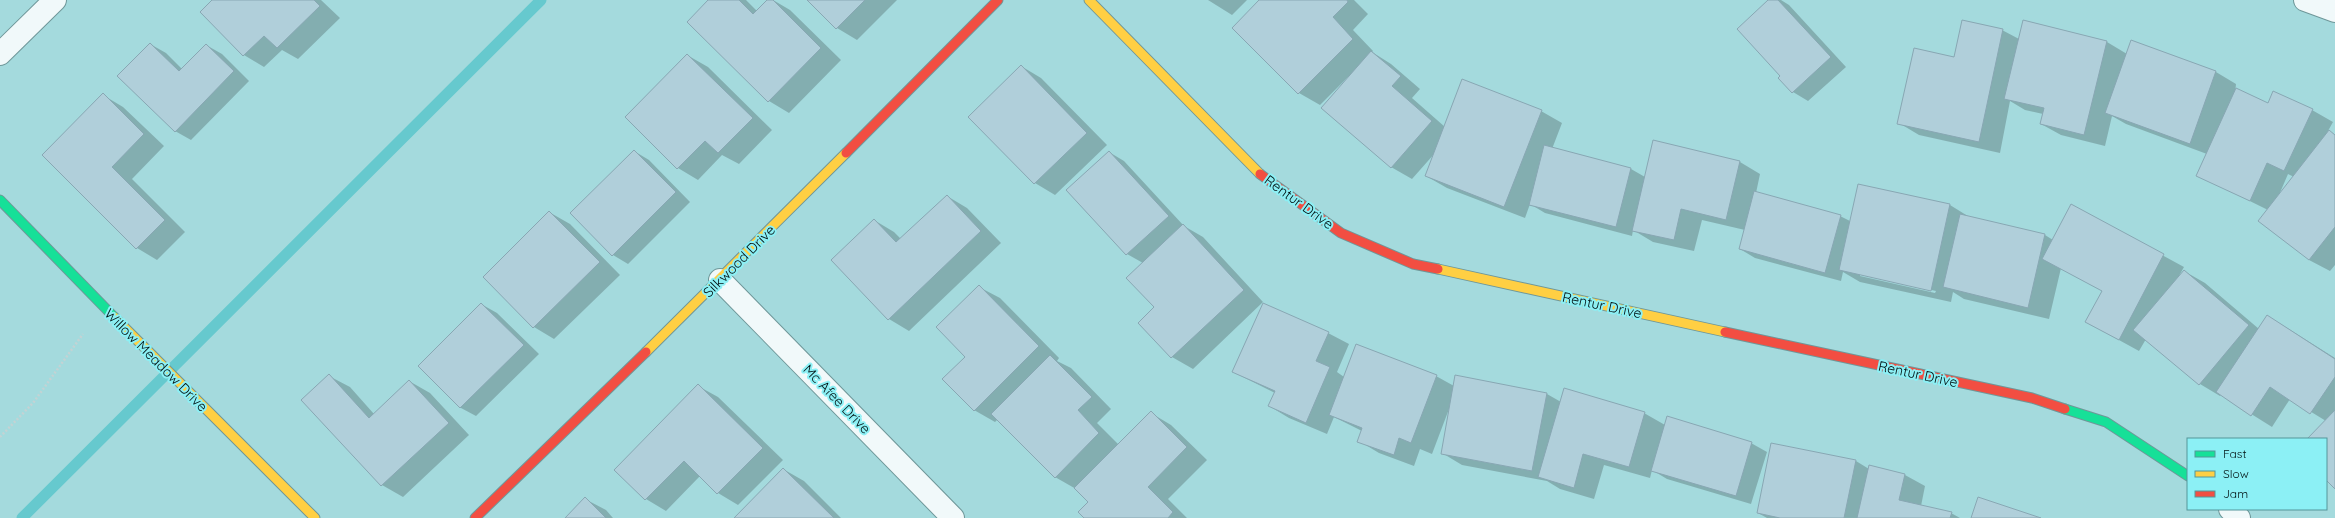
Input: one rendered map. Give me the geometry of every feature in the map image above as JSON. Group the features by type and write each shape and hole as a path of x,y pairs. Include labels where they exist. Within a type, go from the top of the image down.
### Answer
{"street":[{"path":"0,54 55,0"},
{"name":"Silkwood Drive","path":"475,518 720,280 998,0"},
{"name":"Rentur Drive","path":"1089,0 1263,177 1341,233 1413,264 2032,398 2106,422 2187,475"},
{"path":"2306,0 2335,11"},
{"name":"Willow Meadow Drive","path":"0,200 202,407 315,518"},
{"name":"Mc Afee Drive","path":"720,280 953,518"},
{"path":"2231,510 2239,518"}],"path":[{"path":"0,437 33,403 84,334"}],"building":[{"path":"212,0 314,0 320,6 277,48 264,36 243,56 200,12"},
{"path":"708,0 739,0 753,14 767,0 773,0 821,48 768,102 687,22"},
{"path":"807,0 865,0 836,29"},
{"path":"1259,0 1347,0 1348,2 1333,17 1353,39 1298,94 1232,28"},
{"path":"1768,0 1778,0 1831,57 1792,93 1778,78 1780,76 1737,29"},
{"path":"1962,20 2003,29 1979,142 1897,124 1914,48 1954,57"},
{"path":"2023,20 2107,41 2084,135 2040,124 2044,108 2004,99"},
{"path":"2131,40 2216,71 2190,144 2105,113"},
{"path":"150,43 179,71 206,44 234,71 175,132 117,76"},
{"path":"1371,51 1401,76 1392,86 1432,121 1391,168 1321,108"},
{"path":"687,54 753,118 718,153 705,141 677,169 625,117"},
{"path":"1021,65 1087,133 1034,184 968,117"},
{"path":"1462,79 1542,110 1504,207 1425,176"},
{"path":"2236,88 2268,103 2273,91 2313,109 2284,171 2267,163 2250,201 2196,176"},
{"path":"103,93 144,134 112,167 165,220 136,249 42,155"},
{"path":"2329,130 2335,135 2335,227 2309,260 2258,221"},
{"path":"1653,140 1740,161 1726,220 1681,209 1674,240 1632,231"},
{"path":"1544,145 1631,168 1616,227 1529,205"},
{"path":"634,150 676,192 612,256 570,213"},
{"path":"1109,151 1169,216 1126,255 1066,190"},
{"path":"1858,184 1950,204 1931,291 1839,270"},
{"path":"1754,191 1841,215 1825,273 1739,249"},
{"path":"947,195 981,231 888,320 831,260 874,219 896,242"},
{"path":"2071,204 2164,254 2119,340 2085,322 2102,291 2042,259"},
{"path":"549,211 600,262 533,328 483,277"},
{"path":"1960,214 2045,234 2028,308 1943,287"},
{"path":"1183,224 1244,290 1171,358 1138,323 1154,307 1126,278"},
{"path":"2184,270 2249,325 2199,385 2133,330"},
{"path":"979,285 1039,346 974,411 942,379 965,357 936,327"},
{"path":"481,303 524,345 460,408 418,366"},
{"path":"1263,303 1329,332 1316,361 1330,367 1306,423 1268,406 1275,391 1232,372"},
{"path":"2267,315 2335,359 2335,377 2310,414 2270,387 2251,416 2216,392"},
{"path":"1356,344 1437,375 1411,443 1399,438 1394,455 1357,442 1362,428 1329,415"},
{"path":"1050,355 1092,397 1078,410 1099,433 1055,478 991,414"},
{"path":"329,374 369,418 409,380 449,423 381,486 301,400"},
{"path":"1455,375 1547,393 1532,471 1441,454"},
{"path":"698,384 763,448 717,494 684,461 645,500 614,470"},
{"path":"1564,388 1645,412 1629,467 1583,454 1574,488 1538,477"},
{"path":"2335,410 2335,489 2327,481 2327,438 2308,438"},
{"path":"1151,411 1187,447 1148,487 1173,512 1168,518 1084,518 1078,512 1088,502 1074,488"},
{"path":"1667,416 1752,442 1736,496 1651,471"},
{"path":"1771,443 1856,460 1844,518 1780,518 1757,513"},
{"path":"1869,465 1905,474 1899,500 1952,512 1950,518 1857,518"},
{"path":"783,468 834,518 734,518"},
{"path":"585,497 606,518 565,518"},
{"path":"1978,497 2041,518 1971,518"}],"waterway":[{"path":"22,518 541,0"}],"traffic: fast":[{"path":"0,200 114,317"},
{"path":"2065,409 2106,422 2187,475"}],"traffic: slow":[{"path":"1089,0 1260,174"},
{"path":"646,352 846,153"},
{"path":"1438,269 1725,332"},
{"path":"114,317 315,518"}],"traffic: jam":[{"path":"846,153 998,0"},
{"path":"1260,174 1341,233 1413,264 1438,269"},
{"path":"1725,332 2032,398 2065,409"},
{"path":"475,518 646,352"}]}
